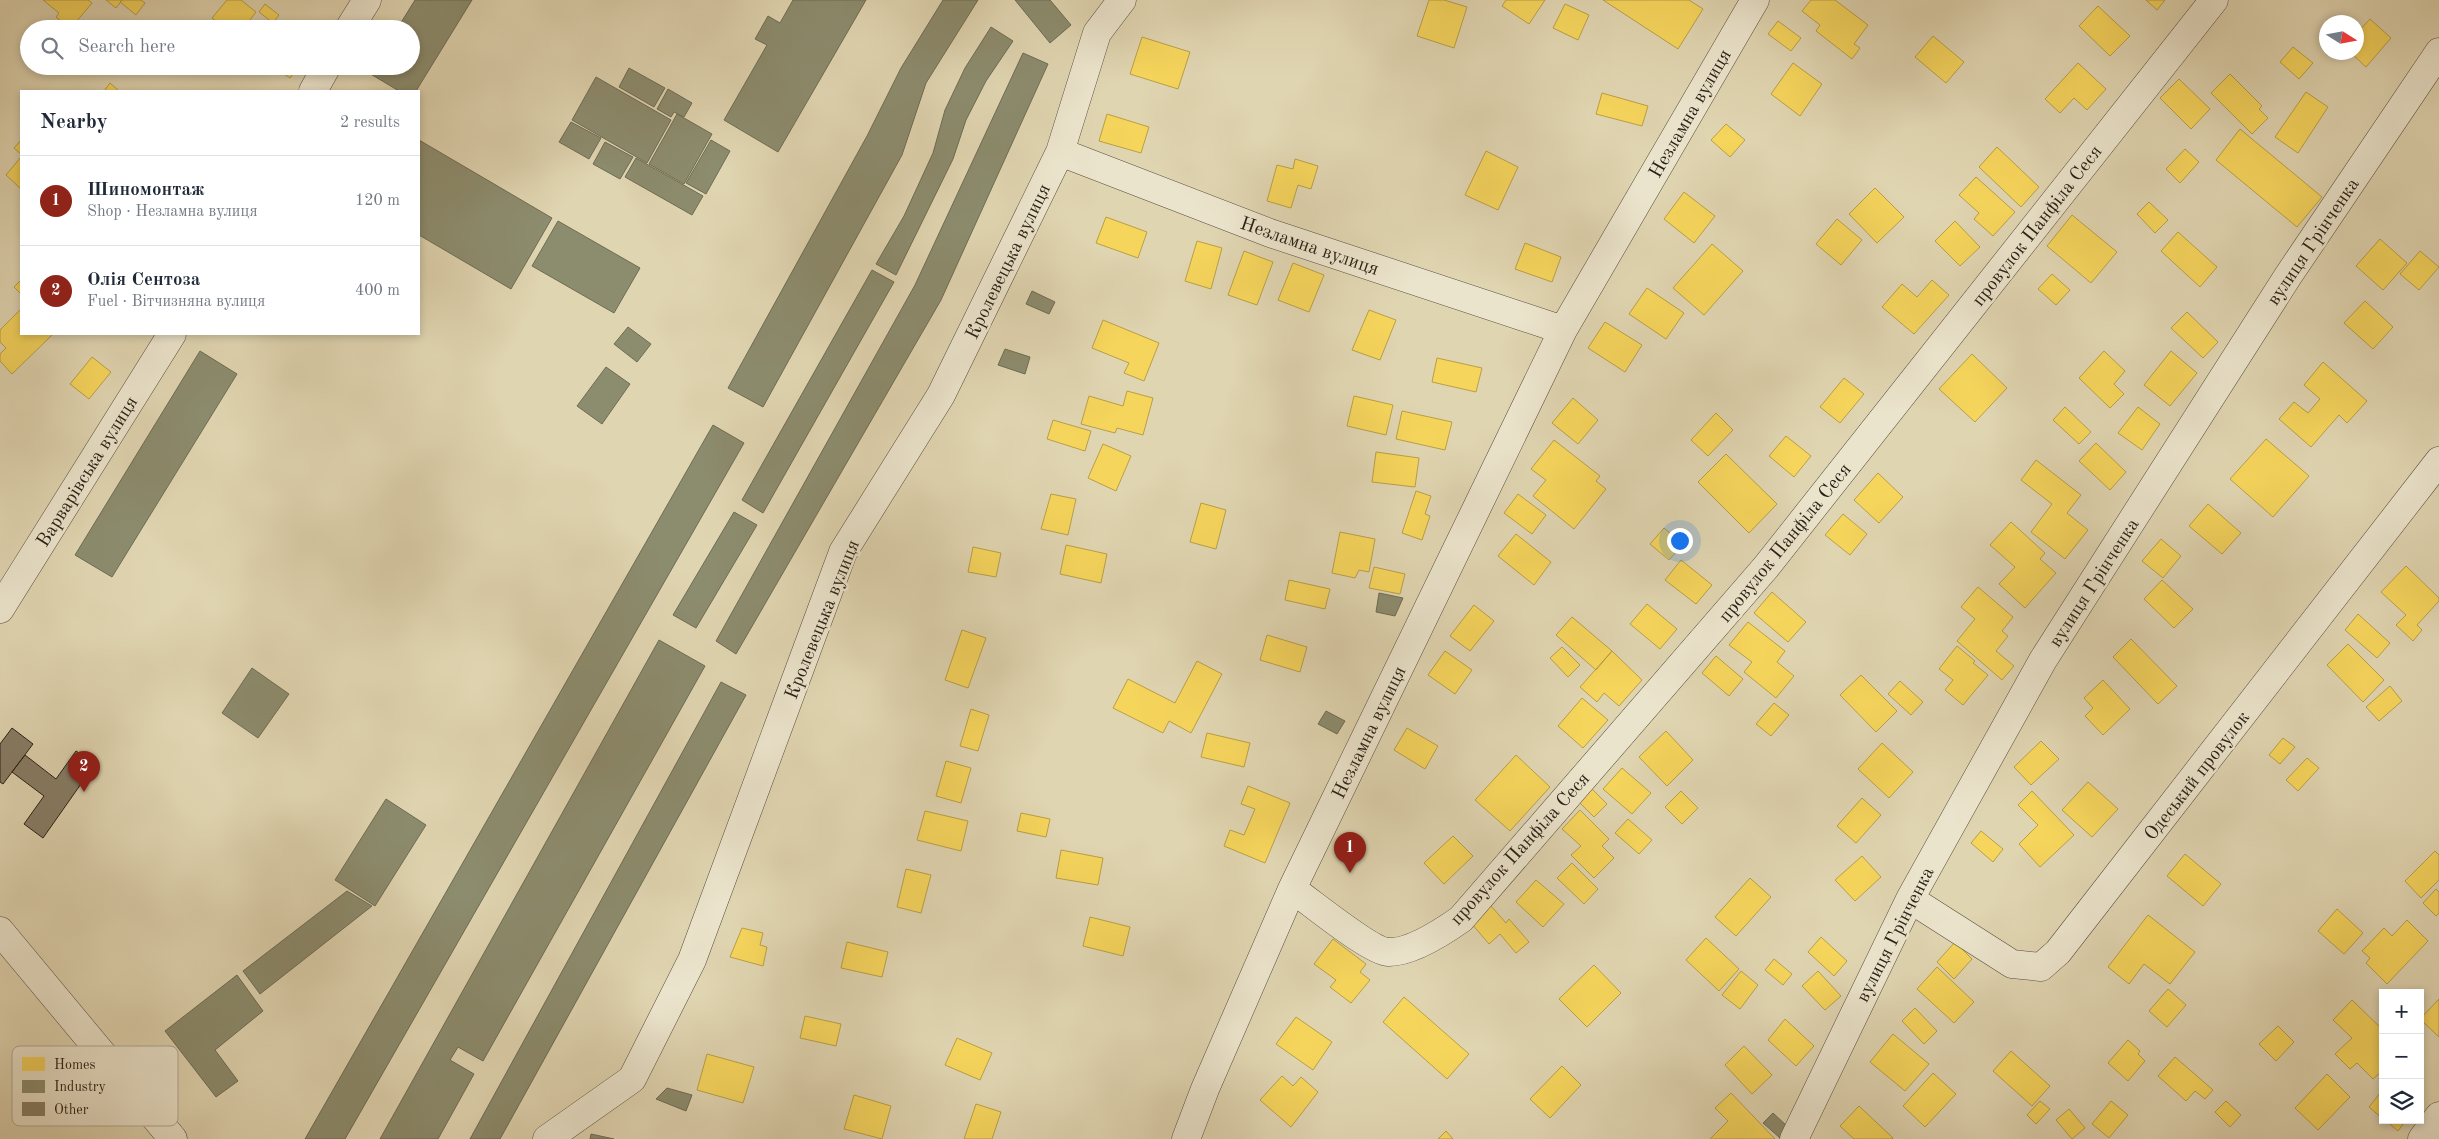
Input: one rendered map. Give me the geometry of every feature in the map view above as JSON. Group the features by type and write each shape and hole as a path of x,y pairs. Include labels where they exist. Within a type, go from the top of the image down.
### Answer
{"street":[{"path":"354,20 366,0"},
{"name":"Кролевецька вулиця","path":"547,1139 632,1079 692,960 844,552 941,395 1060,152 1097,32 1122,0"},
{"name":"Незламна вулиця","path":"1186,1139 1205,1089 1292,889 1563,330 1755,0"},
{"name":"провулок Панфіла Сеся","path":"1292,889 1366,941 1388,952 1438,936 1461,919 1766,567 2214,0"},
{"name":"вулиця Грінченка","path":"1794,1139 1910,899 2043,660 2288,276 2439,52"},
{"path":"314,90 322,75"},
{"name":"Незламна вулиця","path":"1060,152 1270,233 1563,330"},
{"name":"Варварівська вулиця","path":"0,609 171,335"},
{"name":"Одеський провулок","path":"1910,899 2012,964 2041,967 2064,944 2439,461"},
{"path":"0,931 95,1046"},
{"path":"2422,1139 2439,1116"},
{"path":"161,1126 172,1139"}],"building: Homes":[{"path":"43,0 88,0 92,3 78,20 60,20 56,17 59,13"},
{"path":"106,0 122,0 116,8"},
{"path":"122,0 141,0 145,3 136,15 120,2"},
{"path":"227,0 241,0 256,12 250,20 214,20 212,18"},
{"path":"1429,0 1444,0 1467,7 1454,48 1417,36"},
{"path":"1506,0 1545,0 1529,24 1502,6"},
{"path":"1603,0 1689,0 1703,9 1678,49"},
{"path":"1811,0 1835,0 1868,25 1854,44 1860,48 1852,59 1816,31 1820,25 1802,11"},
{"path":"2146,0 2165,0 2157,10"},
{"path":"265,4 279,15 275,20 269,20 259,12"},
{"path":"1565,4 1589,15 1578,40 1553,28"},
{"path":"2098,6 2130,36 2110,56 2079,26"},
{"path":"2370,19 2391,38 2366,67 2359,60 2364,60 2364,25"},
{"path":"1778,21 1801,38 1791,51 1768,34"},
{"path":"1933,36 1964,62 1946,83 1915,57"},
{"path":"1142,37 1190,52 1178,89 1130,74"},
{"path":"2293,47 2313,63 2299,79 2280,62"},
{"path":"1793,63 1822,84 1800,116 1771,94"},
{"path":"2078,63 2106,89 2087,110 2074,98 2060,113 2045,99"},
{"path":"2230,74 2262,106 2259,109 2268,118 2252,134 2211,93"},
{"path":"2179,79 2210,109 2191,129 2160,98"},
{"path":"110,83 118,90 105,90"},
{"path":"2306,92 2328,107 2298,153 2275,137"},
{"path":"1602,93 1648,106 1642,126 1596,114"},
{"path":"1107,114 1149,127 1141,153 1099,141"},
{"path":"1726,124 1745,140 1730,157 1711,140"},
{"path":"2240,129 2322,197 2297,227 2216,160"},
{"path":"20,141 20,153 14,148"},
{"path":"1997,147 2039,187 2021,207 1979,167"},
{"path":"2185,149 2199,162 2180,183 2166,169"},
{"path":"1486,151 1518,167 1498,210 1465,195"},
{"path":"20,158 20,188 6,175"},
{"path":"1295,159 1318,166 1311,189 1298,185 1291,208 1267,201 1277,165 1293,169"},
{"path":"1976,177 2015,212 1993,236 1974,219 1979,213 1959,195"},
{"path":"1875,188 1904,217 1877,243 1849,214"},
{"path":"1684,192 1715,216 1694,243 1664,219"},
{"path":"2149,202 2168,220 2155,233 2137,214"},
{"path":"2072,215 2117,252 2091,283 2047,246"},
{"path":"1106,217 1147,232 1138,258 1096,243"},
{"path":"1837,219 1862,240 1841,265 1816,244"},
{"path":"1955,221 1980,247 1960,266 1935,241"},
{"path":"2178,232 2217,267 2200,287 2161,251"},
{"path":"2380,239 2407,263 2383,290 2356,266"},
{"path":"1197,241 1222,248 1211,289 1185,281"},
{"path":"1525,243 1561,257 1552,282 1515,269"},
{"path":"1712,244 1743,271 1704,315 1673,288"},
{"path":"1244,251 1273,262 1257,305 1228,295"},
{"path":"2420,251 2439,267 2419,290 2400,274"},
{"path":"1293,263 1324,275 1309,312 1278,300"},
{"path":"2052,274 2070,290 2056,305 2038,289"},
{"path":"1932,280 1949,295 1914,334 1882,307 1902,284 1917,297"},
{"path":"20,281 20,293 14,287"},
{"path":"1647,288 1684,313 1666,339 1629,314"},
{"path":"2365,301 2393,327 2373,349 2344,323"},
{"path":"20,310 20,335 52,335 12,374 0,361 0,354 6,348 0,342 0,330"},
{"path":"1369,310 1396,320 1380,360 1352,350"},
{"path":"2187,312 2218,342 2203,358 2171,328"},
{"path":"1103,320 1159,343 1144,381 1124,373 1129,363 1092,348"},
{"path":"1605,322 1642,345 1625,372 1588,348"},
{"path":"2104,351 2125,371 2114,384 2124,394 2110,408 2079,378"},
{"path":"2171,351 2197,373 2170,406 2144,385"},
{"path":"1972,354 2007,388 1975,422 1939,389"},
{"path":"92,357 111,372 89,399 70,384"},
{"path":"1437,358 1482,368 1476,392 1432,382"},
{"path":"2323,362 2367,401 2347,423 2339,415 2311,447 2279,419 2294,402 2308,413 2320,399 2304,385"},
{"path":"1844,378 1864,394 1840,423 1820,407"},
{"path":"1127,391 1153,398 1143,435 1117,428 1115,433 1081,424 1089,396 1123,406"},
{"path":"1354,396 1393,405 1386,435 1347,426"},
{"path":"1573,398 1598,420 1578,444 1552,423"},
{"path":"2065,407 2091,432 2079,444 2053,420"},
{"path":"2138,407 2160,424 2142,450 2118,433"},
{"path":"1402,411 1452,422 1445,450 1396,439"},
{"path":"1716,413 1733,430 1708,456 1691,440"},
{"path":"1053,420 1091,431 1085,451 1047,439"},
{"path":"1786,436 1811,456 1794,477 1769,456"},
{"path":"2266,439 2309,476 2273,517 2230,479"},
{"path":"1554,440 1600,476 1596,481 1606,489 1574,529 1533,496 1546,480 1531,469"},
{"path":"2096,443 2126,472 2110,490 2079,461"},
{"path":"1103,444 1131,456 1116,491 1088,478"},
{"path":"1376,452 1419,458 1415,487 1372,482"},
{"path":"1726,454 1777,504 1749,533 1698,482"},
{"path":"2036,460 2081,495 2067,513 2088,530 2065,559 2031,532 2052,504 2021,480"},
{"path":"1878,473 1903,497 1879,523 1854,500"},
{"path":"1416,491 1431,496 1425,514 1430,516 1422,540 1402,533"},
{"path":"1051,494 1076,499 1068,535 1041,529"},
{"path":"1518,494 1546,515 1532,534 1504,513"},
{"path":"1201,503 1226,510 1216,549 1190,542"},
{"path":"2208,504 2241,533 2222,554 2189,526"},
{"path":"1843,514 1867,534 1850,555 1825,535"},
{"path":"2011,522 2045,553 2040,559 2056,573 2025,608 1999,584 2015,567 1990,545"},
{"path":"1664,528 1683,544 1669,560 1650,544"},
{"path":"1340,532 1375,539 1369,572 1359,570 1355,578 1332,573"},
{"path":"1516,534 1551,562 1534,585 1498,556"},
{"path":"2161,539 2181,556 2163,578 2142,561"},
{"path":"1066,545 1107,554 1101,583 1060,574"},
{"path":"973,547 1001,553 996,577 968,572"},
{"path":"1681,560 1712,585 1696,604 1665,580"},
{"path":"2406,566 2439,598 2439,601 2417,625 2422,630 2413,641 2396,625 2406,615 2381,592"},
{"path":"1374,567 1405,574 1400,594 1369,588"},
{"path":"1289,580 1330,589 1325,609 1285,600"},
{"path":"2162,580 2193,609 2174,628 2144,599"},
{"path":"1978,587 2013,617 2002,631 2008,636 1996,651 2014,666 2002,680 1957,641 1975,619 1961,607"},
{"path":"1772,592 1806,622 1788,642 1754,613"},
{"path":"1647,604 1677,629 1660,649 1630,624"},
{"path":"1474,605 1494,621 1470,651 1450,636"},
{"path":"2358,614 2390,643 2377,658 2345,630"},
{"path":"1572,617 1612,651 1596,670 1556,635"},
{"path":"1748,622 1785,651 1777,662 1794,676 1776,698 1744,672 1752,662 1729,645"},
{"path":"962,630 986,638 968,688 945,680"},
{"path":"1267,635 1307,647 1300,672 1260,660"},
{"path":"2131,639 2177,686 2158,704 2113,657"},
{"path":"2348,644 2384,680 2363,702 2327,665"},
{"path":"1957,646 1988,675 1963,705 1945,690 1953,680 1939,669"},
{"path":"1562,647 1580,665 1568,677 1550,658"},
{"path":"1445,651 1472,670 1455,694 1428,675"},
{"path":"1612,651 1642,680 1619,706 1604,693 1597,702 1580,687"},
{"path":"1716,656 1743,679 1729,696 1702,673"},
{"path":"1197,661 1222,674 1191,733 1169,721 1163,733 1113,708 1128,679 1175,703"},
{"path":"1861,675 1897,711 1876,732 1840,695"},
{"path":"2103,680 2130,709 2103,735 2085,716 2093,708 2084,698"},
{"path":"1900,681 1923,702 1911,715 1888,694"},
{"path":"2390,686 2402,701 2379,721 2366,707"},
{"path":"1582,698 1608,720 1583,748 1558,726"},
{"path":"1774,703 1789,715 1771,736 1756,724"},
{"path":"971,709 989,715 978,751 960,746"},
{"path":"1407,728 1438,746 1425,769 1394,750"},
{"path":"1666,731 1693,760 1667,786 1639,757"},
{"path":"1207,733 1250,743 1244,767 1201,757"},
{"path":"2283,738 2295,747 2280,764 2269,755"},
{"path":"2041,741 2059,759 2031,785 2014,767"},
{"path":"1882,743 1913,772 1889,798 1858,769"},
{"path":"1516,755 1550,787 1510,831 1475,800"},
{"path":"2307,758 2319,768 2298,791 2286,780"},
{"path":"946,761 971,768 961,803 936,796"},
{"path":"1622,768 1651,793 1632,814 1603,789"},
{"path":"2088,782 2118,809 2092,837 2062,810"},
{"path":"1248,786 1290,803 1265,863 1224,846 1230,830 1244,835 1255,809 1241,804"},
{"path":"1592,789 1607,804 1594,817 1579,802"},
{"path":"1681,791 1698,808 1682,824 1665,807"},
{"path":"2032,791 2074,835 2040,867 2019,844 2038,825 2018,805"},
{"path":"1862,798 1881,815 1856,843 1837,826"},
{"path":"1580,810 1609,839 1602,846 1614,858 1594,878 1571,855 1581,846 1562,829"},
{"path":"925,811 968,821 961,851 917,840"},
{"path":"1021,813 1050,819 1046,837 1017,831"},
{"path":"1628,819 1652,840 1639,854 1615,833"},
{"path":"1981,831 2003,849 1993,862 1971,843"},
{"path":"1453,836 1473,856 1444,884 1424,863"},
{"path":"1061,850 1103,858 1098,885 1056,878"},
{"path":"2435,851 2439,855 2439,880 2421,898 2405,881"},
{"path":"2185,854 2221,884 2203,906 2167,876"},
{"path":"1862,856 1881,877 1855,901 1835,880"},
{"path":"1572,863 1598,889 1584,904 1557,878"},
{"path":"906,869 931,875 921,913 897,907"},
{"path":"1750,878 1771,897 1736,936 1715,917"},
{"path":"1536,880 1564,904 1543,927 1516,902"},
{"path":"2436,889 2439,892 2439,913 2436,916 2423,903"},
{"path":"1491,906 1506,923 1509,919 1529,942 1516,953 1500,934 1489,944 1471,923"},
{"path":"2337,909 2363,933 2344,954 2318,931"},
{"path":"2148,915 2195,952 2170,984 2144,964 2129,984 2108,967"},
{"path":"1090,917 1130,927 1123,956 1083,946"},
{"path":"2407,920 2428,941 2387,984 2366,963 2370,958 2362,951 2384,928 2392,936"},
{"path":"742,928 763,933 760,945 767,947 763,966 730,957"},
{"path":"1821,937 1847,961 1834,976 1808,952"},
{"path":"1706,938 1739,969 1719,991 1686,960"},
{"path":"1333,939 1366,964 1360,972 1370,980 1351,1003 1330,987 1336,980 1314,964"},
{"path":"847,942 888,952 882,977 841,968"},
{"path":"1955,942 1972,959 1954,979 1937,962"},
{"path":"1774,959 1792,974 1783,985 1765,970"},
{"path":"1594,965 1621,993 1587,1027 1559,999"},
{"path":"1937,967 1974,1002 1954,1023 1917,989"},
{"path":"1741,971 1758,985 1740,1009 1722,995"},
{"path":"1818,971 1841,996 1825,1010 1802,986"},
{"path":"2168,989 2186,1005 2167,1027 2149,1011"},
{"path":"1404,997 1469,1054 1447,1079 1383,1022"},
{"path":"2439,999 2439,1037 2424,1023 2424,1015"},
{"path":"2352,1000 2379,1026 2379,1074 2373,1079 2357,1063 2350,1069 2335,1054 2352,1038 2333,1020"},
{"path":"1915,1008 1937,1031 1924,1044 1902,1021"},
{"path":"805,1016 841,1024 836,1046 800,1038"},
{"path":"1296,1017 1332,1042 1313,1070 1276,1044"},
{"path":"1785,1019 1814,1046 1796,1066 1768,1040"},
{"path":"2278,1026 2294,1042 2276,1061 2259,1044"},
{"path":"1893,1034 1929,1064 1905,1091 1870,1062"},
{"path":"957,1038 992,1053 980,1080 945,1065"},
{"path":"2128,1040 2140,1051 2138,1054 2145,1061 2128,1081 2108,1063"},
{"path":"1744,1046 1772,1075 1752,1094 1725,1065"},
{"path":"2011,1051 2050,1086 2032,1106 1993,1071"},
{"path":"707,1054 754,1067 743,1103 697,1090"},
{"path":"2175,1057 2213,1090 2205,1099 2195,1091 2186,1101 2158,1076"},
{"path":"1562,1066 1581,1085 1550,1118 1530,1099"},
{"path":"1933,1073 1956,1094 1925,1127 1903,1106"},
{"path":"2327,1074 2350,1097 2318,1130 2295,1108"},
{"path":"1282,1076 1293,1086 1301,1077 1318,1092 1291,1127 1260,1100"},
{"path":"1731,1093 1775,1139 1710,1139 1728,1121 1715,1108"},
{"path":"2379,1094 2379,1116 2369,1107"},
{"path":"854,1095 891,1106 882,1139 844,1129"},
{"path":"2040,1101 2050,1109 2036,1124 2027,1115"},
{"path":"2111,1101 2128,1115 2109,1138 2092,1124"},
{"path":"2226,1101 2241,1115 2230,1127 2215,1112"},
{"path":"976,1104 1001,1112 992,1139 964,1139"},
{"path":"1859,1106 1893,1138 1854,1139 1840,1126"},
{"path":"2069,1109 2085,1128 2072,1139 2056,1120"},
{"path":"2390,1124 2403,1124 2398,1131"},
{"path":"1446,1131 1453,1139 1438,1139"}],"building: Industry":[{"path":"415,0 472,0 417,90 397,90 372,75 420,75 420,20 403,20"},
{"path":"793,0 866,0 778,152 724,120 767,45 755,39 768,16 780,23"},
{"path":"943,0 978,0 926,83 902,155 763,407 728,388 867,136 901,68"},
{"path":"1015,0 1050,0 1071,25 1050,43"},
{"path":"991,27 1013,41 986,81 966,120 953,159 896,275 876,264 904,216 933,153 945,110 965,68"},
{"path":"1023,53 1048,64 941,300 736,654 716,641 915,285"},
{"path":"629,68 665,88 654,107 619,87"},
{"path":"596,77 671,120 647,163 572,120"},
{"path":"668,89 692,103 684,117 674,112 671,117 657,109"},
{"path":"677,114 712,134 684,184 649,164"},
{"path":"571,122 601,138 589,159 559,142"},
{"path":"711,140 730,151 706,194 686,183"},
{"path":"420,141 552,218 511,289 420,236"},
{"path":"605,142 633,157 620,179 593,164"},
{"path":"636,158 703,196 692,215 625,177"},
{"path":"558,221 640,268 614,313 532,266"},
{"path":"872,270 894,282 763,513 742,500"},
{"path":"1032,291 1055,302 1049,314 1026,304"},
{"path":"628,327 651,344 637,362 614,344"},
{"path":"1005,349 1030,357 1025,374 998,365"},
{"path":"200,351 237,374 112,577 75,555"},
{"path":"606,367 630,384 602,424 577,406"},
{"path":"713,425 744,443 345,1139 305,1139"},
{"path":"734,512 757,525 696,628 673,615"},
{"path":"1379,593 1403,598 1395,616 1376,612"},
{"path":"659,640 705,666 483,1061 458,1047 450,1060 474,1074 438,1139 380,1139"},
{"path":"252,668 289,694 258,738 222,713"},
{"path":"721,682 746,695 500,1139 470,1139"},
{"path":"1326,711 1345,721 1337,734 1318,724"},
{"path":"386,799 426,825 375,906 335,880"},
{"path":"347,891 372,906 260,994 243,971"},
{"path":"237,975 263,1011 215,1050 238,1081 216,1097 165,1031"},
{"path":"667,1088 692,1095 686,1111 656,1099"},
{"path":"1773,1113 1787,1126 1780,1138 1763,1123"},
{"path":"591,1134 614,1139 590,1139"}],"building: Other":[{"path":"12,728 33,744 3,784 0,782 0,744"},
{"path":"76,751 95,764 43,838 24,824 44,796 12,772 25,755 56,779"}],"place":[{"name":"Олія Сентоза","path":"84,792"},
{"name":"Шиномонтаж","path":"1350,873"}]}
